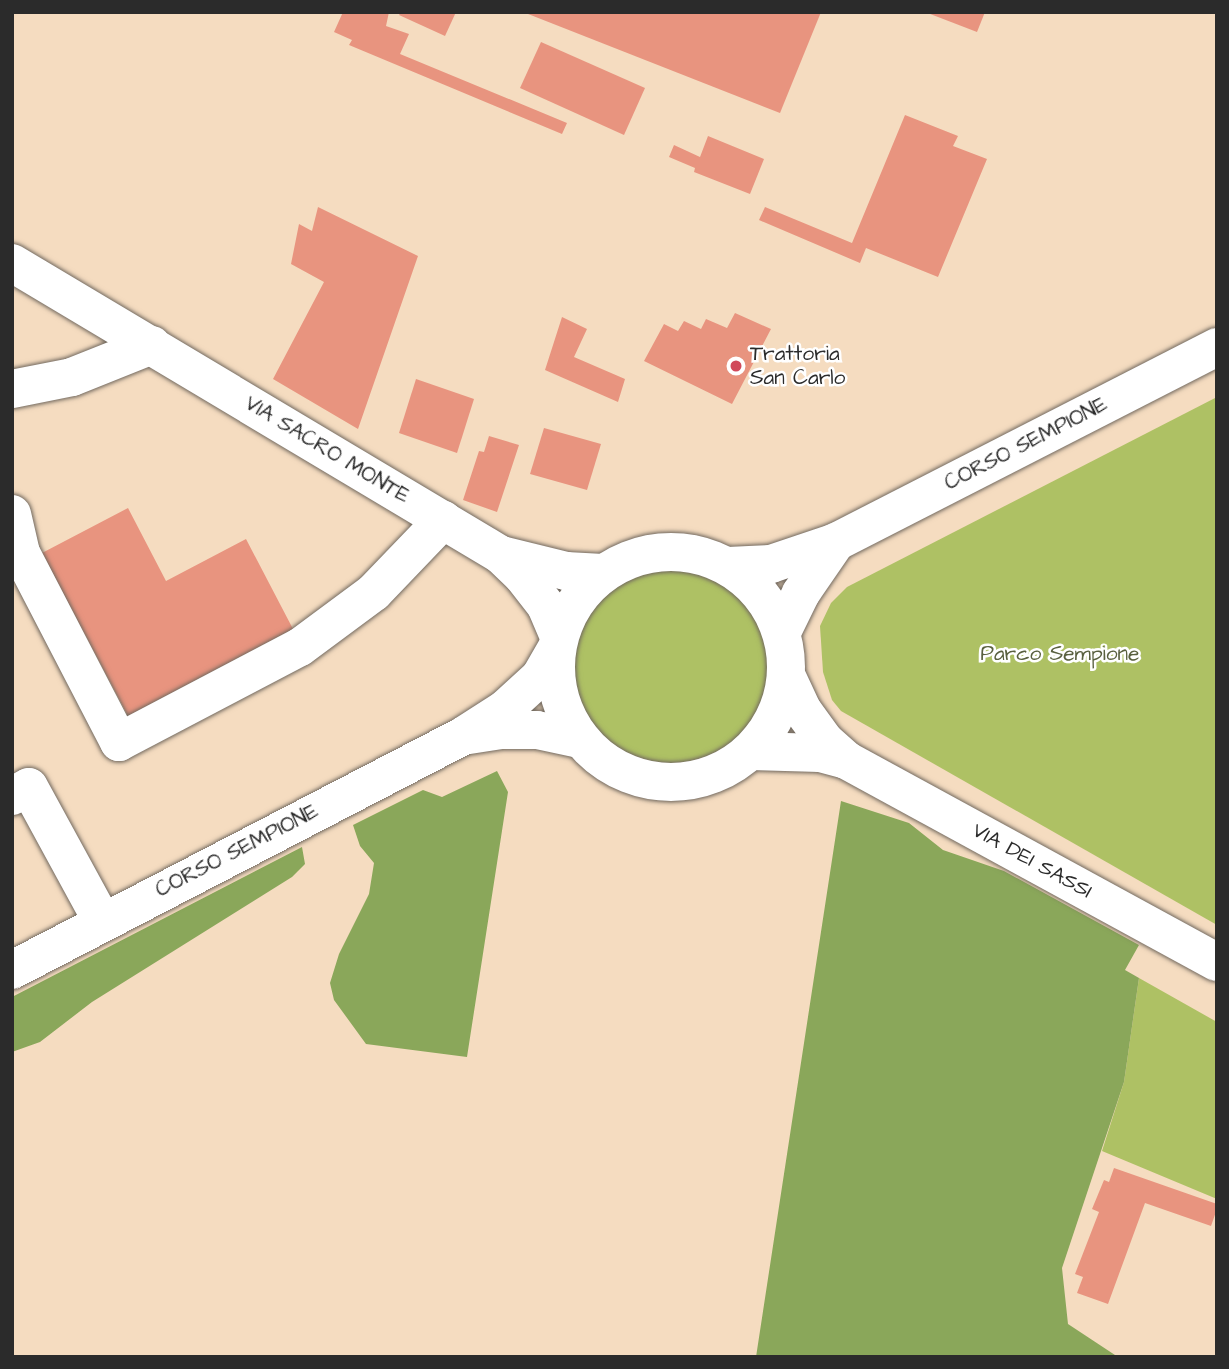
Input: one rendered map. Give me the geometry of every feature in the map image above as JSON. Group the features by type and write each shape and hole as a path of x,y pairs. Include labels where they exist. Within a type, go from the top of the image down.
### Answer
{"main road":[{"name":"VIA SACRO MONTE","path":"12,263 501,555 522,575 546,606 558,643"},
{"path":"12,389 72,377 152,345"},
{"name":"CORSO SEMPIONE","path":"728,566 771,564 836,542 1217,347"},
{"path":"12,514 21,553 119,742 300,647 374,592 443,520"},
{"path":"782,632 801,593 836,542"},
{"path":"463,736 505,709 540,677 558,643 575,601 603,573 643,554 687,552 728,566 762,594 782,632 787,677 775,717 751,751 710,776 663,783 616,770 579,738 559,696 558,643"},
{"name":"VIA SACRO MONTE","path":"501,555 566,571 603,573"},
{"name":"VIA DEI SASSI","path":"787,677 803,711 825,741 846,760"},
{"path":"463,736 500,730 537,730 579,738"},
{"name":"CORSO SEMPIONE","path":"12,970 463,736"},
{"name":"VIA DEI SASSI","path":"751,751 820,753 846,760 1217,962"},
{"path":"12,796 29,787 102,921"}],"green space":[{"name":"Parco Sempione","path":"1217,397 1217,925 841,711 832,700 823,672 820,626 831,603 847,587"},
{"path":"671,567 708,575 740,596 761,628 769,665 761,702 740,734 708,755 671,763 634,755 602,734 581,702 573,665 581,628 602,596 634,575"},
{"path":"497,771 508,792 467,1057 366,1044 334,1000 330,983 339,954 369,894 374,863 360,846 353,825 423,790 442,797"},
{"path":"841,801 909,823 943,850 1004,871 1139,945 1125,970 1139,978 1124,1082 1062,1268 1068,1324 1118,1357 756,1357"},
{"path":"302,847 305,864 292,877 92,1002 40,1042 12,1052 12,997"},
{"path":"1139,978 1217,1022 1217,1199 1102,1151 1124,1082"}],"building":[{"path":"343,12 389,12 386,26 409,34 400,54 567,123 562,134 349,45 352,40 334,32"},
{"path":"401,12 456,12 445,36 399,15"},
{"path":"523,12 821,12 780,113"},
{"path":"925,12 985,12 977,32"},
{"path":"541,42 645,88 624,135 520,88"},
{"path":"905,115 958,136 953,146 987,159 938,277 866,248 860,263 759,220 765,207 852,243"},
{"path":"708,136 764,159 750,194 694,172 695,168 669,157 674,145 700,157"},
{"path":"318,207 418,256 358,429 273,379 324,282 291,264 299,224 312,231"},
{"path":"735,313 771,329 732,404 644,361 664,324 678,331 684,321 701,329 706,319 727,328"},
{"path":"562,317 587,329 574,357 625,379 618,402 545,370"},
{"path":"416,379 474,399 457,453 399,433"},
{"path":"544,428 601,444 587,490 530,474"},
{"path":"489,436 519,445 497,512 463,500 479,451 484,452"},
{"path":"128,508 166,581 246,539 293,629 128,716 42,553"},
{"path":"1114,1168 1217,1204 1217,1209 1211,1226 1145,1203 1108,1304 1077,1293 1083,1277 1075,1274 1099,1212 1092,1209 1104,1180 1109,1182"}],"place":[{"name":"Trattoria San Carlo","path":"736,366"}]}
